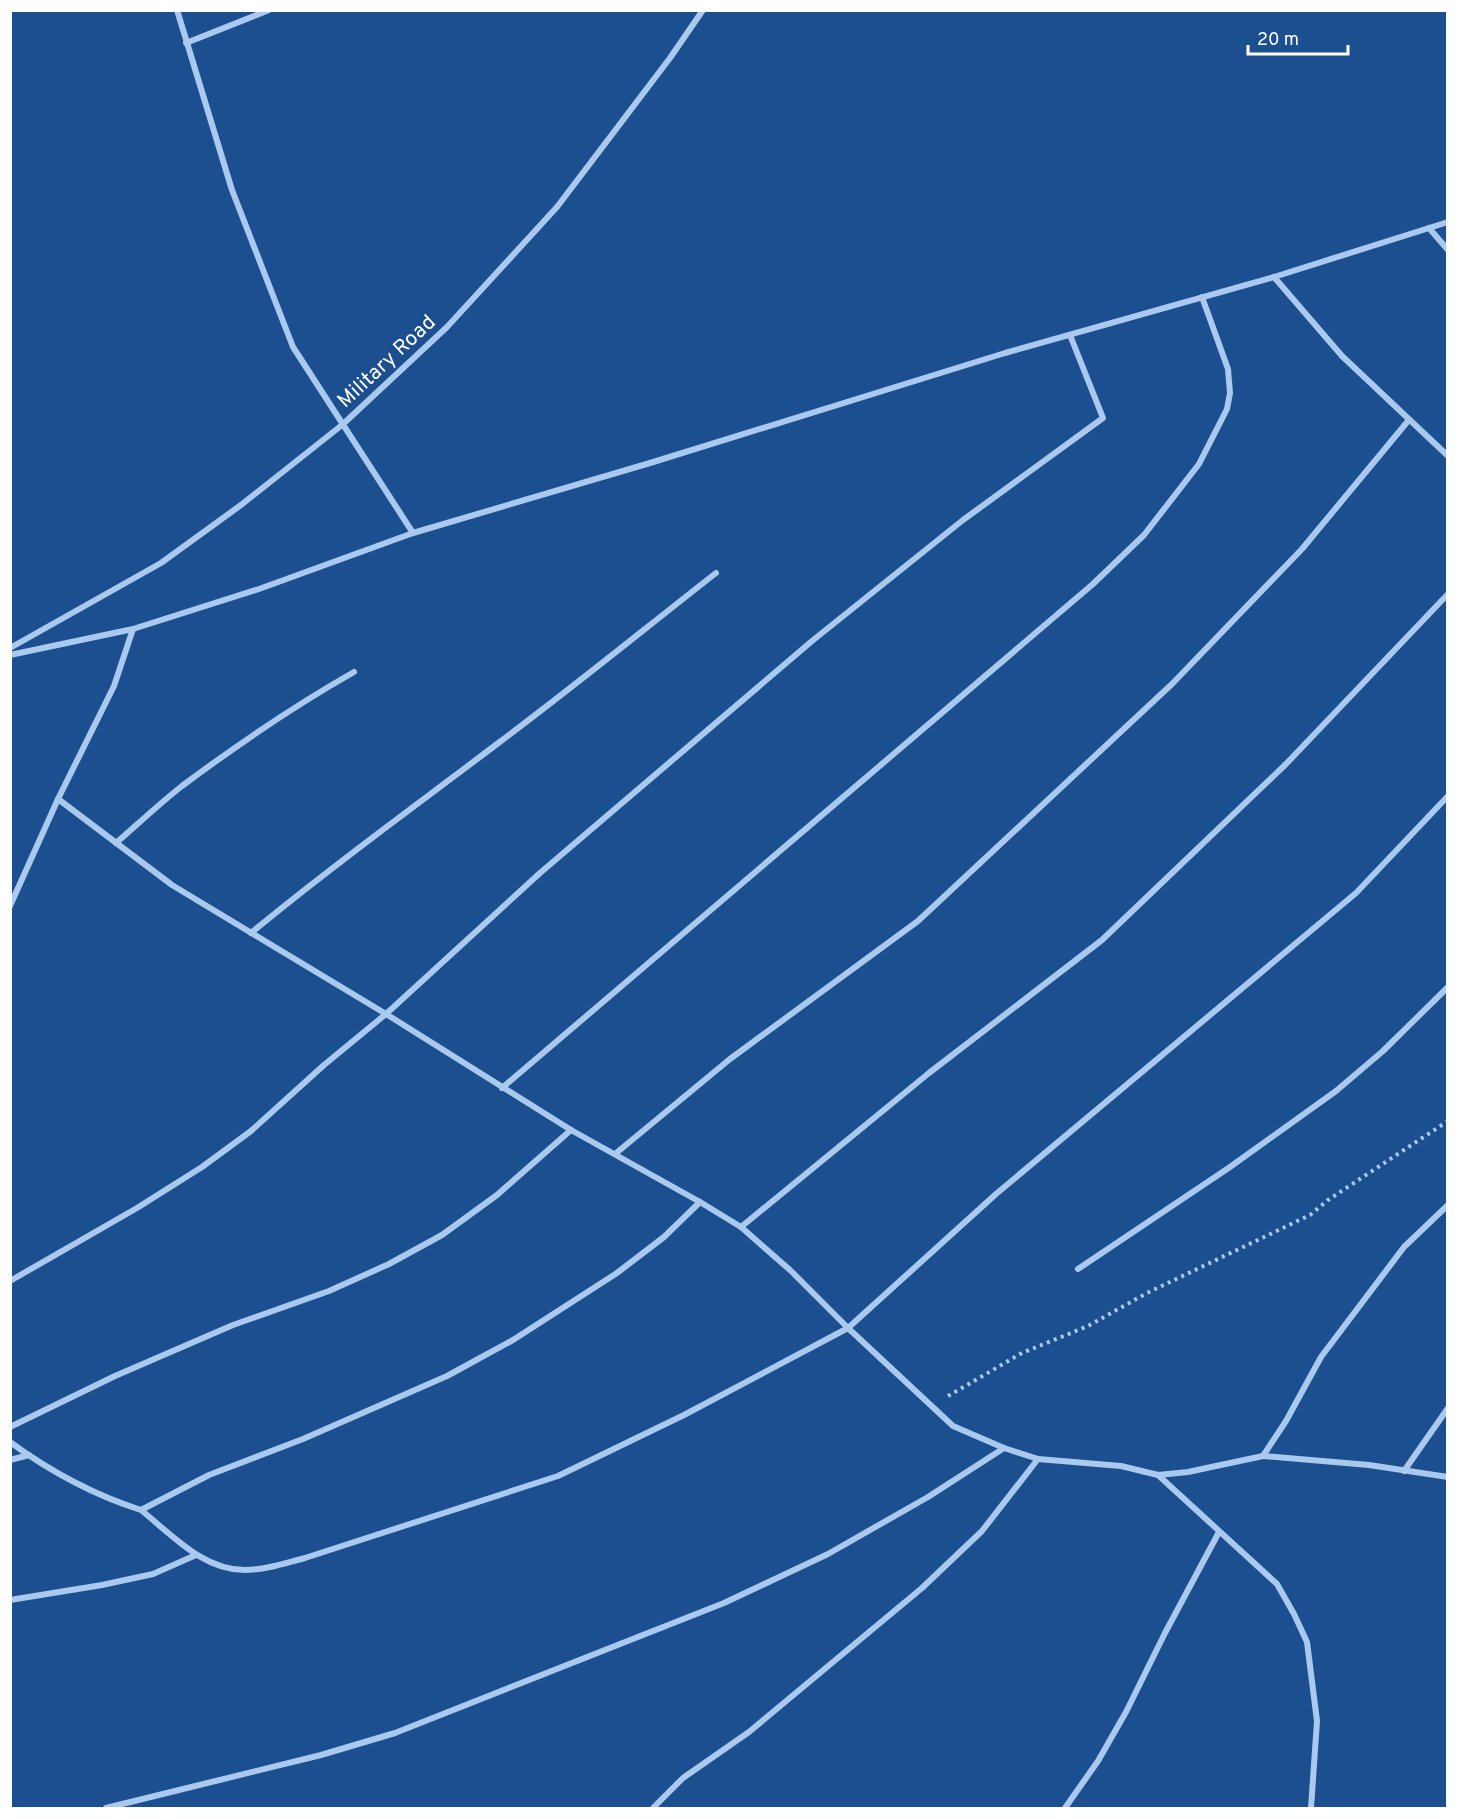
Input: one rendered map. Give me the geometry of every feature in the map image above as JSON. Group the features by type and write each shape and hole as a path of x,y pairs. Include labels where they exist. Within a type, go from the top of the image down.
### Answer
{"street":[{"path":"177,10 232,190 293,347 413,533"},
{"path":"186,43 269,10"},
{"name":"Military Road","path":"10,648 161,563 241,505 342,425 447,327 557,207 670,58 703,10"},
{"path":"10,655 133,629 259,589 413,533 650,464 1070,335 1274,277 1448,222"},
{"path":"1429,228 1448,250"},
{"path":"1274,277 1342,356 1408,421 1448,456"},
{"path":"502,1088 1093,584 1144,535 1199,464 1230,393 1228,369 1202,297"},
{"path":"10,1281 137,1208 202,1167 251,1131 324,1065 386,1014 540,873 812,640 963,520 1103,418 1070,335"},
{"path":"615,1154 730,1059 918,921 1172,684 1302,549 1408,421"},
{"path":"251,933 305,887 497,744 716,573"},
{"path":"741,1227 929,1073 1102,940 1286,764 1448,594"},
{"path":"10,906 58,799 114,686 133,629"},
{"path":"116,843 180,788 235,748 319,692 354,672"},
{"path":"10,1442 68,1480 108,1500 141,1510 196,1555 231,1569 262,1569 305,1558 558,1476 684,1415 848,1328 996,1194 1356,893 1448,796"},
{"path":"58,799 172,885 386,1014 571,1130 741,1227 790,1270 953,1426 1004,1448 1038,1459 1121,1466 1158,1475 1188,1472 1263,1456 1369,1465 1448,1477"},
{"path":"1078,1269 1230,1167 1336,1091 1383,1051 1448,987"},
{"path":"10,1427 115,1376 233,1324 329,1291 389,1264 442,1235 497,1195 571,1130"},
{"path":"141,1510 209,1474 303,1439 447,1376 504,1345 618,1273 664,1237 700,1202"},
{"path":"1263,1456 1286,1421 1321,1357 1404,1247 1448,1205"},
{"path":"1404,1471 1448,1408"},
{"path":"106,1809 321,1755 395,1733 724,1603 828,1554 928,1497 1004,1448"},
{"path":"10,1460 28,1455"},
{"path":"653,1809 683,1778 749,1732 922,1588 982,1531 1038,1459"},
{"path":"1158,1475 1277,1584 1307,1642 1317,1721 1311,1809"},
{"path":"1065,1809 1098,1761 1126,1712 1219,1532"},
{"path":"10,1600 153,1574 196,1555"}],"path":[{"path":"932,1406 1022,1353 1088,1326 1147,1293 1310,1215 1328,1200 1448,1121"}]}
